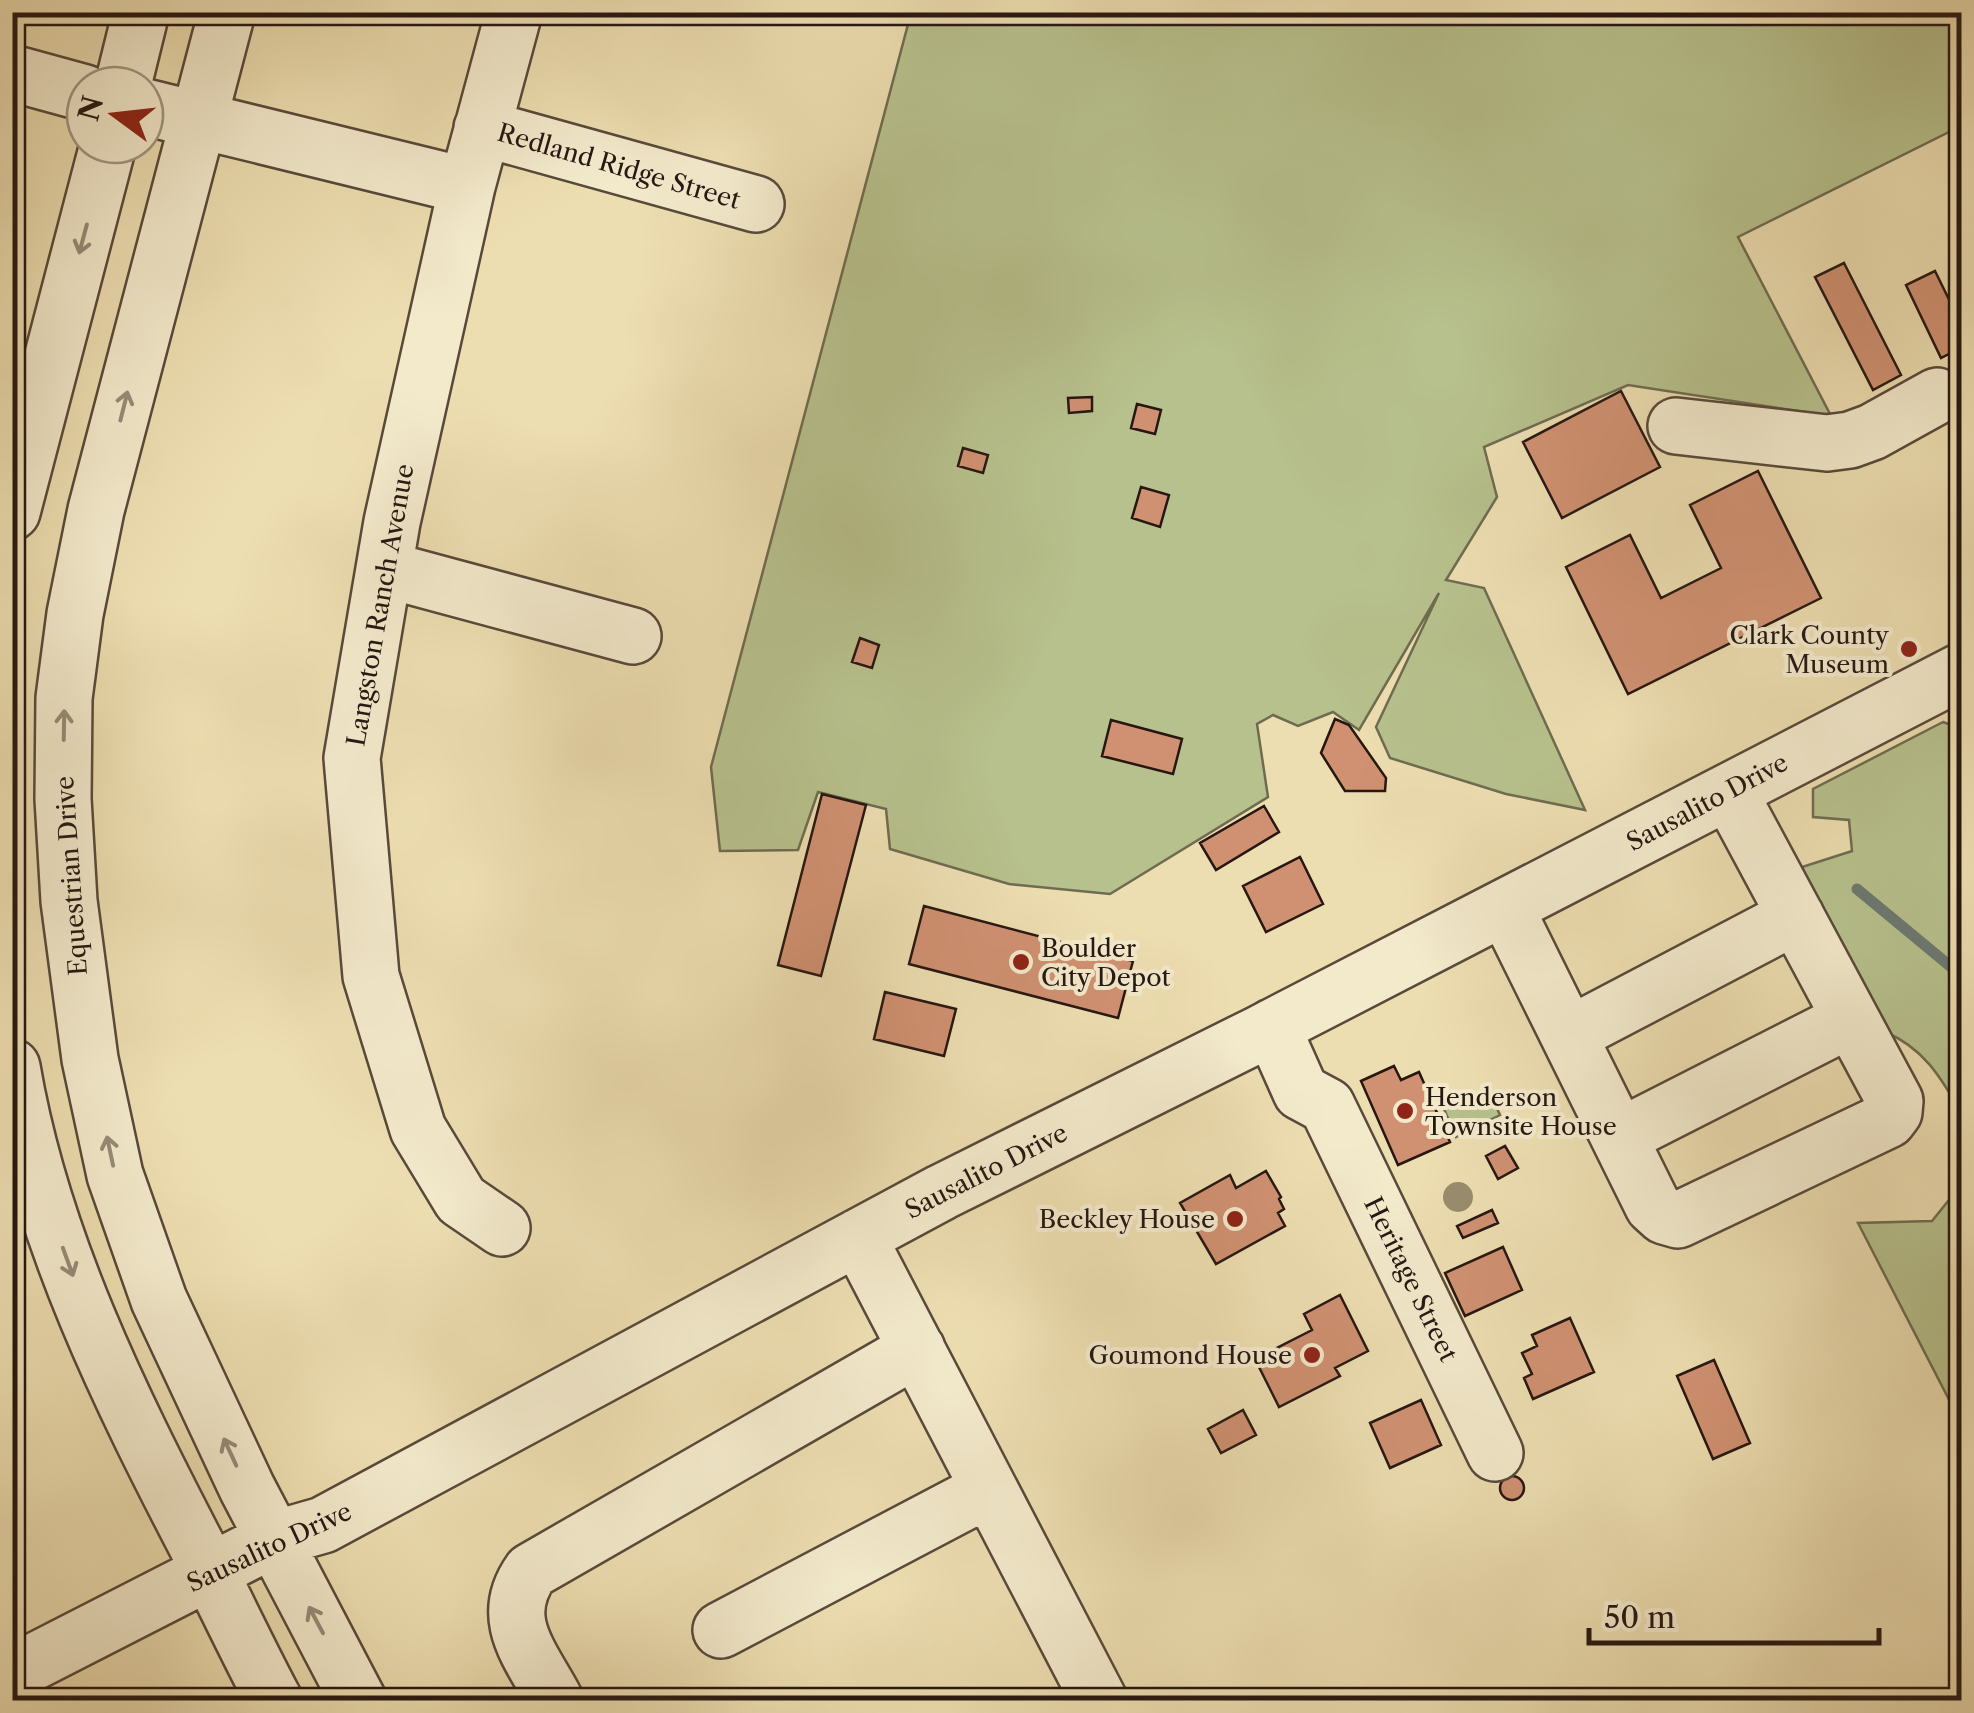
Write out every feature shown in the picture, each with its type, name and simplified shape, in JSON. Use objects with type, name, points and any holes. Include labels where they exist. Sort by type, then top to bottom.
[{"type":"street","points":[[127,65],[141,12]]},
{"type":"street","name":"Equestrian Drive","points":[[228,12],[96,510],[75,614],[64,698],[65,833],[76,977],[115,1176],[160,1300],[274,1539],[358,1700]]},
{"type":"street","name":"Langston Ranch Avenue","points":[[502,1228],[461,1200],[418,1128],[371,976],[352,758],[384,569],[466,186],[514,12]]},
{"type":"street","points":[[12,73],[65,87]]},
{"type":"street","points":[[165,112],[466,186]]},
{"type":"street","name":"Redland Ridge Street","points":[[482,128],[756,204]]},
{"type":"street","points":[[12,512],[103,165]]},
{"type":"street","points":[[1676,426],[1827,443],[1872,432],[1937,396]]},
{"type":"street","points":[[384,569],[633,636]]},
{"type":"street","name":"Sausalito Drive","points":[[12,1673],[274,1539],[324,1525],[858,1236],[1962,671]]},
{"type":"street","points":[[1505,907],[1653,1206],[1664,1216],[1678,1220],[1888,1120],[1894,1112],[1894,1101],[1729,792]]},
{"type":"street","points":[[1569,1035],[1796,916]]},
{"type":"street","points":[[1619,1136],[1851,1019]]},
{"type":"street","name":"Heritage Street","points":[[1285,1020],[1300,1092],[1328,1106],[1496,1453]]},
{"type":"street","points":[[12,1068],[42,1192],[83,1306],[132,1422],[274,1700]]},
{"type":"street","points":[[858,1236],[1099,1700]]},
{"type":"street","points":[[554,1700],[517,1626],[515,1606],[520,1587],[531,1571],[917,1349]]},
{"type":"street","points":[[721,1630],[989,1489]]},
{"type":"green space","points":[[911,13],[1961,13],[1961,126],[1738,237],[1831,416],[1628,385],[1484,447],[1497,497],[1446,580],[1484,588],[1585,810],[1506,794],[1390,758],[1376,727],[1439,593],[1359,730],[1333,712],[1298,726],[1273,715],[1257,724],[1268,797],[1110,894],[1009,884],[890,849],[886,809],[818,792],[798,850],[720,851],[711,767]]},
{"type":"green space","points":[[1943,722],[1961,725],[1961,1112],[1921,1055],[1885,1032],[1799,868],[1852,851],[1849,820],[1813,817],[1813,789]]},
{"type":"green space","points":[[1488,1089],[1500,1115],[1456,1137],[1444,1109]]},
{"type":"green space","points":[[1961,1185],[1961,1423],[1858,1223],[1932,1221]]},
{"type":"building","points":[[1844,263],[1901,375],[1873,390],[1815,277]]},
{"type":"building","points":[[1935,271],[1962,326],[1962,347],[1941,358],[1906,285]]},
{"type":"building","points":[[1621,391],[1660,467],[1562,518],[1523,442]]},
{"type":"building","points":[[1092,397],[1092,411],[1069,413],[1068,398]]},
{"type":"building","points":[[1137,404],[1161,410],[1155,434],[1131,428]]},
{"type":"building","points":[[963,448],[988,455],[983,473],[958,466]]},
{"type":"building","points":[[1758,471],[1821,598],[1628,694],[1566,567],[1630,535],[1661,598],[1721,568],[1690,505]]},
{"type":"building","points":[[1141,487],[1169,495],[1160,527],[1132,518]]},
{"type":"building","points":[[860,638],[879,645],[872,668],[852,662]]},
{"type":"building","points":[[1335,719],[1349,725],[1386,778],[1385,791],[1345,791],[1321,753]]},
{"type":"building","points":[[1111,720],[1182,739],[1173,774],[1102,756]]},
{"type":"building","points":[[822,794],[866,805],[821,976],[778,965]]},
{"type":"building","points":[[1264,806],[1279,832],[1216,870],[1200,843]]},
{"type":"building","points":[[1300,857],[1323,904],[1266,932],[1243,886]]},
{"type":"building","name":"Boulder City Depot","points":[[924,906],[1133,961],[1118,1018],[909,964]]},
{"type":"building","points":[[885,992],[956,1009],[944,1056],[874,1039]]},
{"type":"building","name":"Henderson Townsite House","points":[[1394,1066],[1401,1080],[1419,1072],[1450,1142],[1398,1165],[1361,1081]]},
{"type":"building","points":[[1505,1146],[1518,1168],[1498,1179],[1486,1156]]},
{"type":"building","name":"Beckley House","points":[[1266,1171],[1281,1197],[1284,1209],[1278,1213],[1285,1226],[1216,1264],[1180,1203],[1230,1175],[1236,1188]]},
{"type":"building","points":[[1492,1210],[1498,1223],[1463,1238],[1457,1226]]},
{"type":"building","points":[[1503,1247],[1522,1290],[1465,1316],[1445,1273]]},
{"type":"building","name":"Goumond House","points":[[1340,1295],[1368,1351],[1335,1368],[1340,1376],[1279,1407],[1255,1359],[1312,1330],[1304,1314]]},
{"type":"building","points":[[1570,1318],[1594,1372],[1533,1399],[1524,1378],[1532,1374],[1522,1353],[1537,1346],[1532,1335]]},
{"type":"building","points":[[1714,1360],[1750,1443],[1713,1459],[1677,1376]]},
{"type":"building","points":[[1421,1400],[1441,1445],[1390,1468],[1370,1423]]},
{"type":"building","points":[[1243,1410],[1256,1435],[1221,1453],[1208,1429]]},
{"type":"building","points":[[1507,1476],[1517,1476],[1524,1488],[1517,1500],[1507,1500],[1500,1493],[1500,1483]]},
{"type":"waterway","points":[[1857,889],[1956,971],[1958,981]]},
{"type":"place","name":"Clark County Museum","points":[[1909,649]]},
{"type":"place","name":"Boulder City Depot","points":[[1021,962]]},
{"type":"place","name":"Henderson Townsite House","points":[[1405,1111]]},
{"type":"place","name":"Beckley House","points":[[1235,1219]]},
{"type":"place","name":"Goumond House","points":[[1312,1355]]}]
